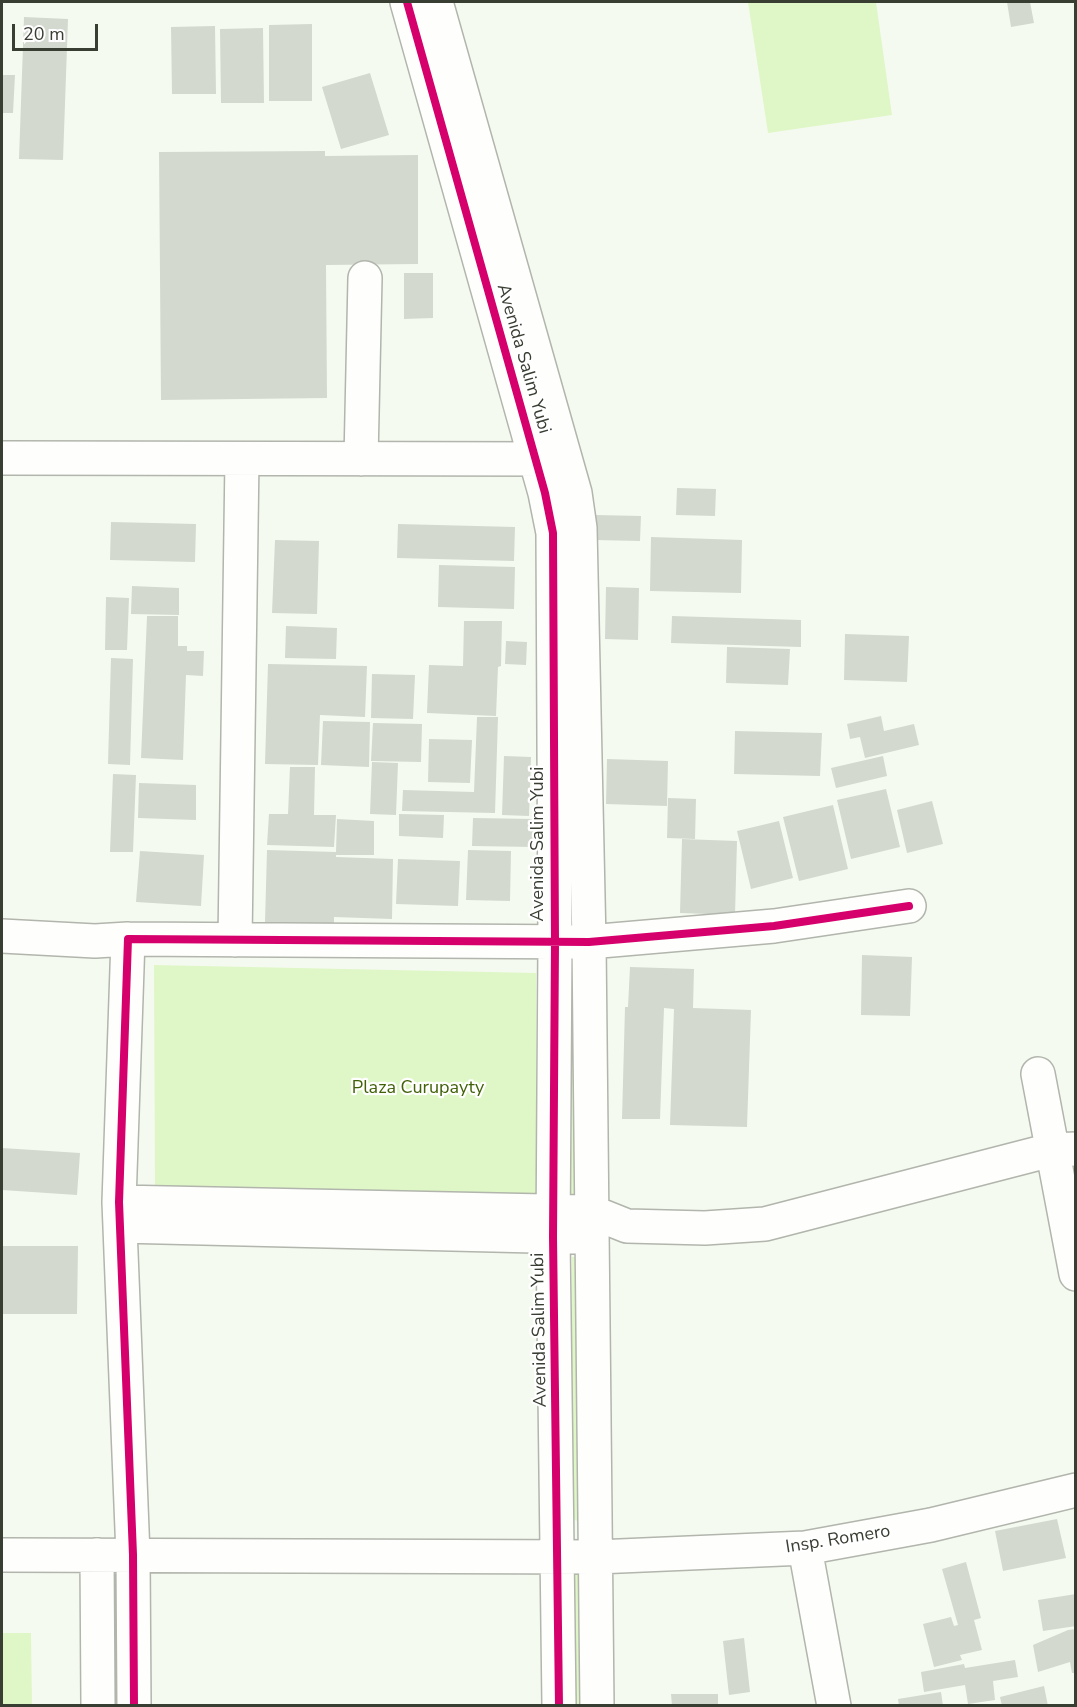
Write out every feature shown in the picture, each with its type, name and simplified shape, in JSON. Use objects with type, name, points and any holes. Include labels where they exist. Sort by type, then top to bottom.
[{"type":"street","name":"Avenida Salim Yubi","points":[[407,2],[551,459],[575,493],[580,528],[589,942],[597,1706]]},
{"type":"street","name":"Avenida Salim Yubi","points":[[436,2],[551,459],[545,493],[553,533],[555,943],[553,1224],[559,1706]]},
{"type":"street","points":[[361,459],[365,278]]},
{"type":"street","points":[[2,458],[551,459]]},
{"type":"street","points":[[235,940],[242,459]]},
{"type":"street","points":[[2,936],[95,941],[128,939],[589,942],[774,926],[909,906]]},
{"type":"street","points":[[128,939],[119,1214],[133,1555],[134,1706]]},
{"type":"street","points":[[1038,1074],[1063,1150],[1076,1274]]},
{"type":"street","points":[[119,1214],[705,1228],[765,1224],[1063,1150]]},
{"type":"street","name":"Insp. Romero","points":[[2,1555],[597,1557],[805,1548],[931,1524],[1076,1490]]},
{"type":"street","points":[[805,1548],[834,1706]]},
{"type":"street","points":[[97,1555],[98,1706]]},
{"type":"green space","points":[[748,2],[876,2],[892,115],[768,133]]},
{"type":"green space","points":[[575,963],[577,1205],[570,1205],[570,964]]},
{"type":"green space","name":"Plaza Curupayty","points":[[154,965],[536,973],[536,1213],[155,1193]]},
{"type":"green space","points":[[572,1257],[576,1257],[579,1518],[577,1521],[572,1518]]},
{"type":"green space","points":[[574,1573],[579,1575],[580,1705],[574,1705]]},
{"type":"green space","points":[[118,1583],[123,1705],[111,1705],[111,1585]]},
{"type":"green space","points":[[2,1633],[31,1633],[32,1705],[2,1705]]},
{"type":"building","points":[[1007,2],[1030,2],[1034,23],[1011,27]]},
{"type":"building","points":[[24,17],[68,19],[63,160],[19,159]]},
{"type":"building","points":[[312,24],[312,101],[269,101],[269,25]]},
{"type":"building","points":[[215,26],[216,94],[172,94],[171,27]]},
{"type":"building","points":[[263,28],[264,103],[221,103],[220,29]]},
{"type":"building","points":[[370,73],[389,135],[341,149],[322,87]]},
{"type":"building","points":[[2,75],[15,75],[13,113],[2,113]]},
{"type":"building","points":[[325,151],[325,156],[418,155],[418,264],[326,265],[327,398],[161,400],[159,152]]},
{"type":"building","points":[[404,273],[433,273],[433,318],[404,319]]},
{"type":"building","points":[[677,488],[716,489],[715,516],[676,515]]},
{"type":"building","points":[[596,515],[641,516],[640,541],[595,540]]},
{"type":"building","points":[[111,522],[196,524],[195,562],[110,560]]},
{"type":"building","points":[[398,524],[515,527],[514,561],[397,558]]},
{"type":"building","points":[[651,537],[742,540],[741,593],[650,591]]},
{"type":"building","points":[[275,540],[319,541],[317,614],[272,613]]},
{"type":"building","points":[[439,565],[515,567],[514,609],[438,607]]},
{"type":"building","points":[[132,586],[179,588],[179,615],[131,614]]},
{"type":"building","points":[[606,587],[639,588],[638,640],[605,639]]},
{"type":"building","points":[[106,597],[129,598],[127,650],[105,650]]},
{"type":"building","points":[[147,616],[178,616],[178,646],[187,646],[187,651],[204,651],[203,676],[186,675],[183,760],[141,758]]},
{"type":"building","points":[[672,616],[801,620],[801,647],[671,643]]},
{"type":"building","points":[[464,621],[502,621],[501,666],[498,667],[496,716],[427,713],[429,665],[463,666]]},
{"type":"building","points":[[286,626],[337,628],[336,659],[285,658]]},
{"type":"building","points":[[845,634],[909,636],[907,682],[844,680]]},
{"type":"building","points":[[506,641],[527,642],[526,665],[505,664]]},
{"type":"building","points":[[727,647],[790,649],[788,685],[726,683]]},
{"type":"building","points":[[111,658],[133,659],[130,765],[108,764]]},
{"type":"building","points":[[268,664],[367,666],[365,717],[320,715],[318,765],[265,764]]},
{"type":"building","points":[[372,674],[415,675],[413,719],[371,718]]},
{"type":"building","points":[[881,716],[884,731],[914,724],[919,745],[865,758],[860,737],[850,739],[847,724]]},
{"type":"building","points":[[477,717],[498,717],[495,813],[402,811],[403,790],[474,792]]},
{"type":"building","points":[[323,721],[370,722],[369,767],[321,765]]},
{"type":"building","points":[[373,723],[422,724],[421,762],[371,761]]},
{"type":"building","points":[[735,731],[822,733],[820,776],[734,774]]},
{"type":"building","points":[[429,739],[472,740],[470,783],[428,782]]},
{"type":"building","points":[[504,756],[531,757],[529,816],[502,815]]},
{"type":"building","points":[[883,756],[887,776],[836,788],[831,768]]},
{"type":"building","points":[[607,759],[668,761],[667,806],[606,804]]},
{"type":"building","points":[[372,762],[398,763],[396,815],[370,814]]},
{"type":"building","points":[[290,767],[315,767],[314,815],[336,815],[334,847],[267,845],[269,814],[288,814]]},
{"type":"building","points":[[113,774],[136,775],[133,852],[110,852]]},
{"type":"building","points":[[139,783],[196,785],[196,820],[138,818]]},
{"type":"building","points":[[886,789],[900,847],[851,859],[837,800]]},
{"type":"building","points":[[668,798],[696,799],[695,839],[667,838]]},
{"type":"building","points":[[932,801],[943,844],[907,853],[897,810]]},
{"type":"building","points":[[833,805],[848,869],[799,881],[783,817]]},
{"type":"building","points":[[399,814],[444,815],[443,838],[399,836]]},
{"type":"building","points":[[473,818],[535,819],[534,847],[472,846]]},
{"type":"building","points":[[337,819],[374,821],[374,855],[336,855],[336,857],[393,859],[392,919],[334,917],[334,924],[265,922],[267,850],[336,852]]},
{"type":"building","points":[[779,821],[793,878],[751,889],[737,831]]},
{"type":"building","points":[[682,839],[737,841],[735,915],[680,913]]},
{"type":"building","points":[[468,850],[511,851],[510,901],[466,900]]},
{"type":"building","points":[[140,851],[204,855],[201,906],[136,902]]},
{"type":"building","points":[[398,859],[460,861],[458,906],[396,904]]},
{"type":"building","points":[[862,955],[912,957],[910,1016],[861,1015]]},
{"type":"building","points":[[630,967],[694,969],[693,1008],[751,1010],[747,1127],[670,1125],[674,1009],[664,1008],[660,1119],[622,1119],[625,1007],[628,1007]]},
{"type":"building","points":[[2,1148],[80,1153],[77,1195],[2,1190]]},
{"type":"building","points":[[2,1246],[78,1246],[77,1314],[2,1314]]},
{"type":"building","points":[[1057,1519],[1066,1558],[1003,1571],[995,1531]]},
{"type":"building","points":[[966,1562],[981,1618],[974,1620],[982,1650],[960,1655],[962,1660],[934,1667],[923,1624],[951,1617],[954,1626],[958,1625],[942,1569]]},
{"type":"building","points":[[1076,1594],[1076,1626],[1043,1631],[1038,1600]]},
{"type":"building","points":[[1076,1629],[1076,1673],[1072,1673],[1070,1662],[1038,1672],[1033,1645],[1068,1630]]},
{"type":"building","points":[[744,1638],[750,1692],[729,1695],[723,1641]]},
{"type":"building","points":[[1015,1660],[1018,1677],[993,1681],[995,1700],[968,1704],[965,1685],[924,1692],[921,1672],[964,1664],[965,1668]]},
{"type":"building","points":[[1044,1686],[1048,1706],[1002,1706],[1000,1697]]},
{"type":"building","points":[[941,1692],[943,1706],[899,1706],[898,1699]]},
{"type":"building","points":[[671,1694],[718,1694],[718,1706],[672,1706]]},
{"type":"cycle path","points":[[407,2],[545,493],[553,533],[555,943],[553,1237],[559,1706]]},
{"type":"cycle path","points":[[134,1706],[133,1555],[119,1202],[128,939],[589,942],[774,926],[909,906]]}]
